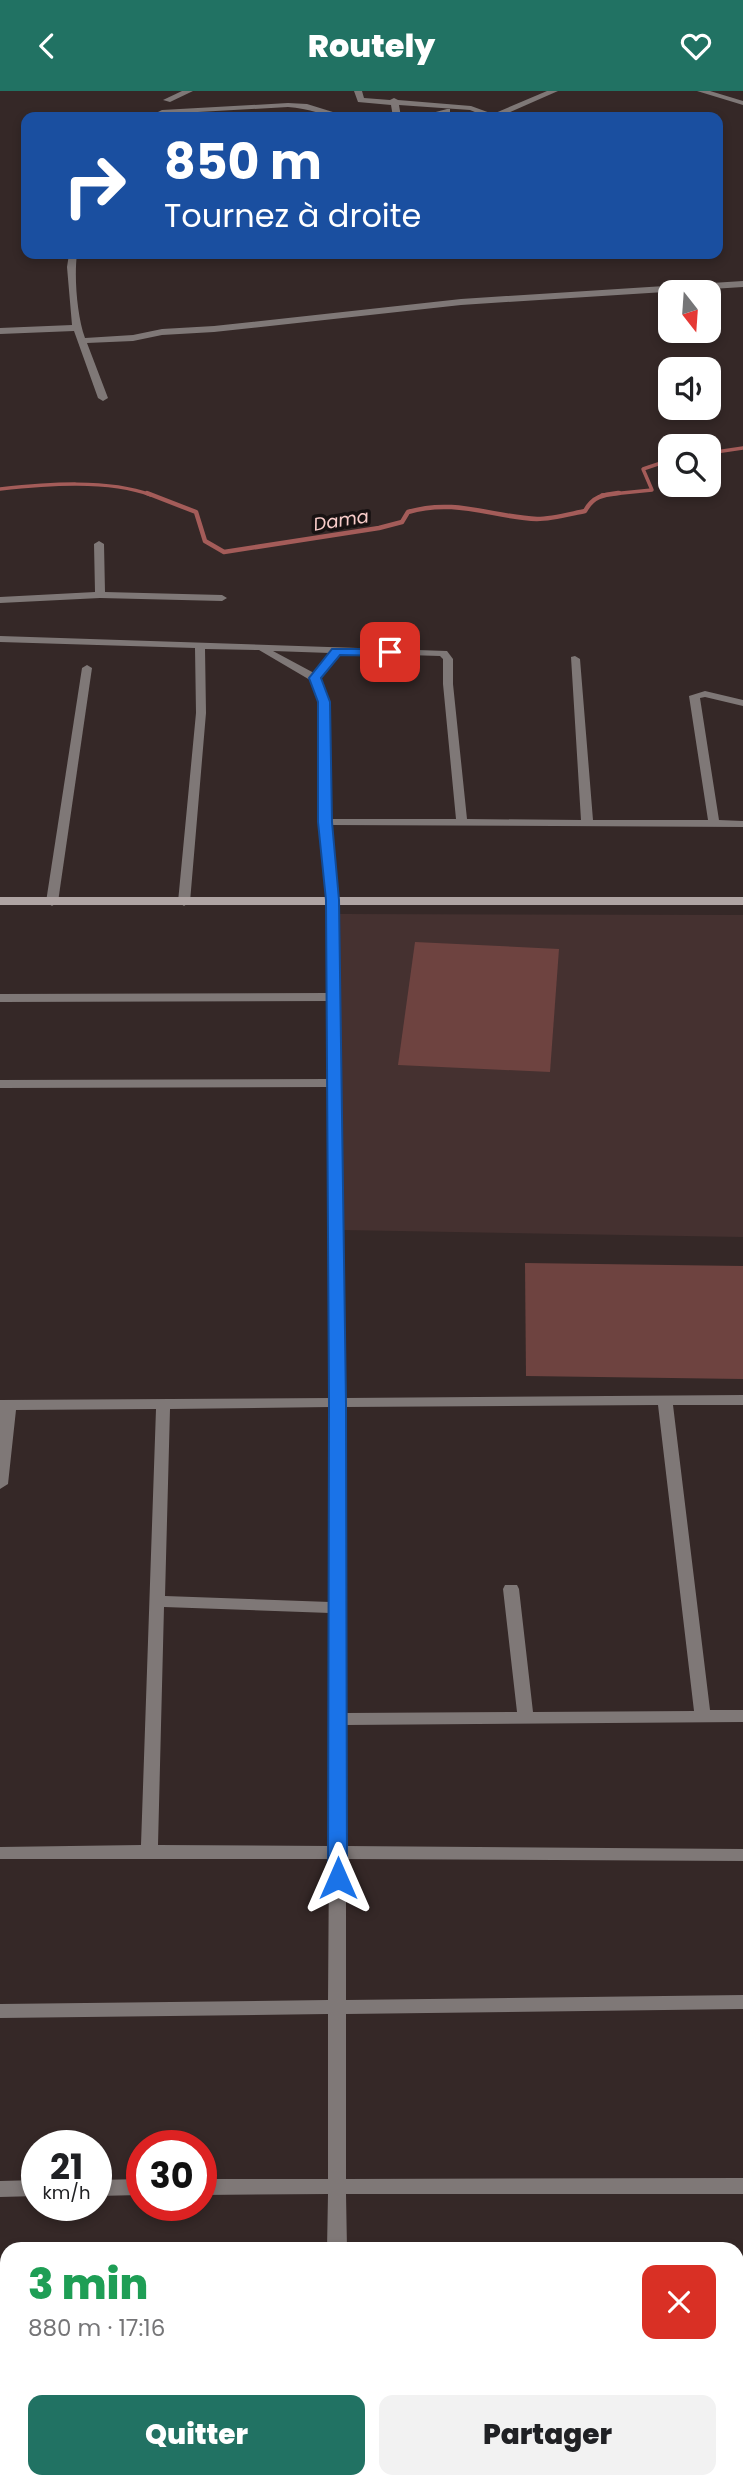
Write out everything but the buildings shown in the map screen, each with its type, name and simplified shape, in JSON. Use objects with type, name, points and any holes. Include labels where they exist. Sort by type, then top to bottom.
[{"type":"street","points":[[167,100],[189,91]]},
{"type":"street","points":[[358,91],[361,100],[394,100],[462,107],[483,112]]},
{"type":"street","points":[[505,112],[555,91]]},
{"type":"street","points":[[701,91],[743,103]]},
{"type":"street","points":[[394,100],[396,112]]},
{"type":"street","points":[[162,112],[288,105],[307,106],[322,112]]},
{"type":"street","points":[[442,112],[462,107]]},
{"type":"street","points":[[72,259],[78,328],[103,398]]},
{"type":"street","points":[[83,341],[461,302],[743,284]]},
{"type":"street","points":[[0,331],[78,328]]},
{"type":"street","points":[[99,544],[100,595]]},
{"type":"street","points":[[0,600],[100,595],[222,598]]},
{"type":"street","points":[[0,639],[448,655],[462,822]]},
{"type":"street","points":[[184,902],[201,713],[200,646]]},
{"type":"street","points":[[262,648],[315,678],[324,702],[325,822],[332,900],[338,1403],[337,2242]]},
{"type":"street","points":[[315,678],[336,652]]},
{"type":"street","points":[[575,659],[587,823]]},
{"type":"street","points":[[52,902],[87,668]]},
{"type":"street","points":[[714,824],[695,695],[705,694],[743,703]]},
{"type":"street","points":[[325,822],[743,824]]},
{"type":"street","points":[[0,901],[743,901]]},
{"type":"street","points":[[0,998],[333,997]]},
{"type":"street","points":[[0,1084],[334,1083]]},
{"type":"street","points":[[0,1484],[5,1405],[743,1400]]},
{"type":"street","points":[[665,1401],[703,1716]]},
{"type":"street","points":[[149,1851],[163,1404]]},
{"type":"street","points":[[512,1588],[526,1717]]},
{"type":"street","points":[[157,1601],[338,1608]]},
{"type":"street","points":[[338,1719],[743,1716]]},
{"type":"street","points":[[0,1853],[149,1851],[743,1854]]},
{"type":"street","points":[[0,2011],[743,2002]]},
{"type":"street","points":[[217,2187],[743,2186]]},
{"type":"street","points":[[0,2189],[21,2188]]},
{"type":"shaded area","points":[[340,914],[743,915],[743,1237],[342,1230]]},
{"type":"shaded area","points":[[415,942],[559,949],[550,1072],[398,1065]]},
{"type":"shaded area","points":[[525,1263],[743,1266],[743,1379],[526,1376]]},
{"type":"waterway","name":"Dama","points":[[721,451],[743,448]]},
{"type":"waterway","name":"Dama","points":[[615,494],[652,490],[643,469],[658,464]]},
{"type":"waterway","name":"Dama","points":[[0,489],[57,484],[96,485],[151,495]]},
{"type":"waterway","name":"Dama","points":[[147,493],[196,512],[205,541],[224,552],[379,528],[402,522],[408,512],[425,508],[458,508],[520,518],[549,518],[585,511],[591,502],[599,497],[615,494]]},
{"type":"waterway","name":"Dama","points":[[602,495],[615,494]]},
{"type":"route","points":[[338,1878],[338,1403],[332,900],[325,822],[324,702],[315,678],[336,652],[390,652]]}]
